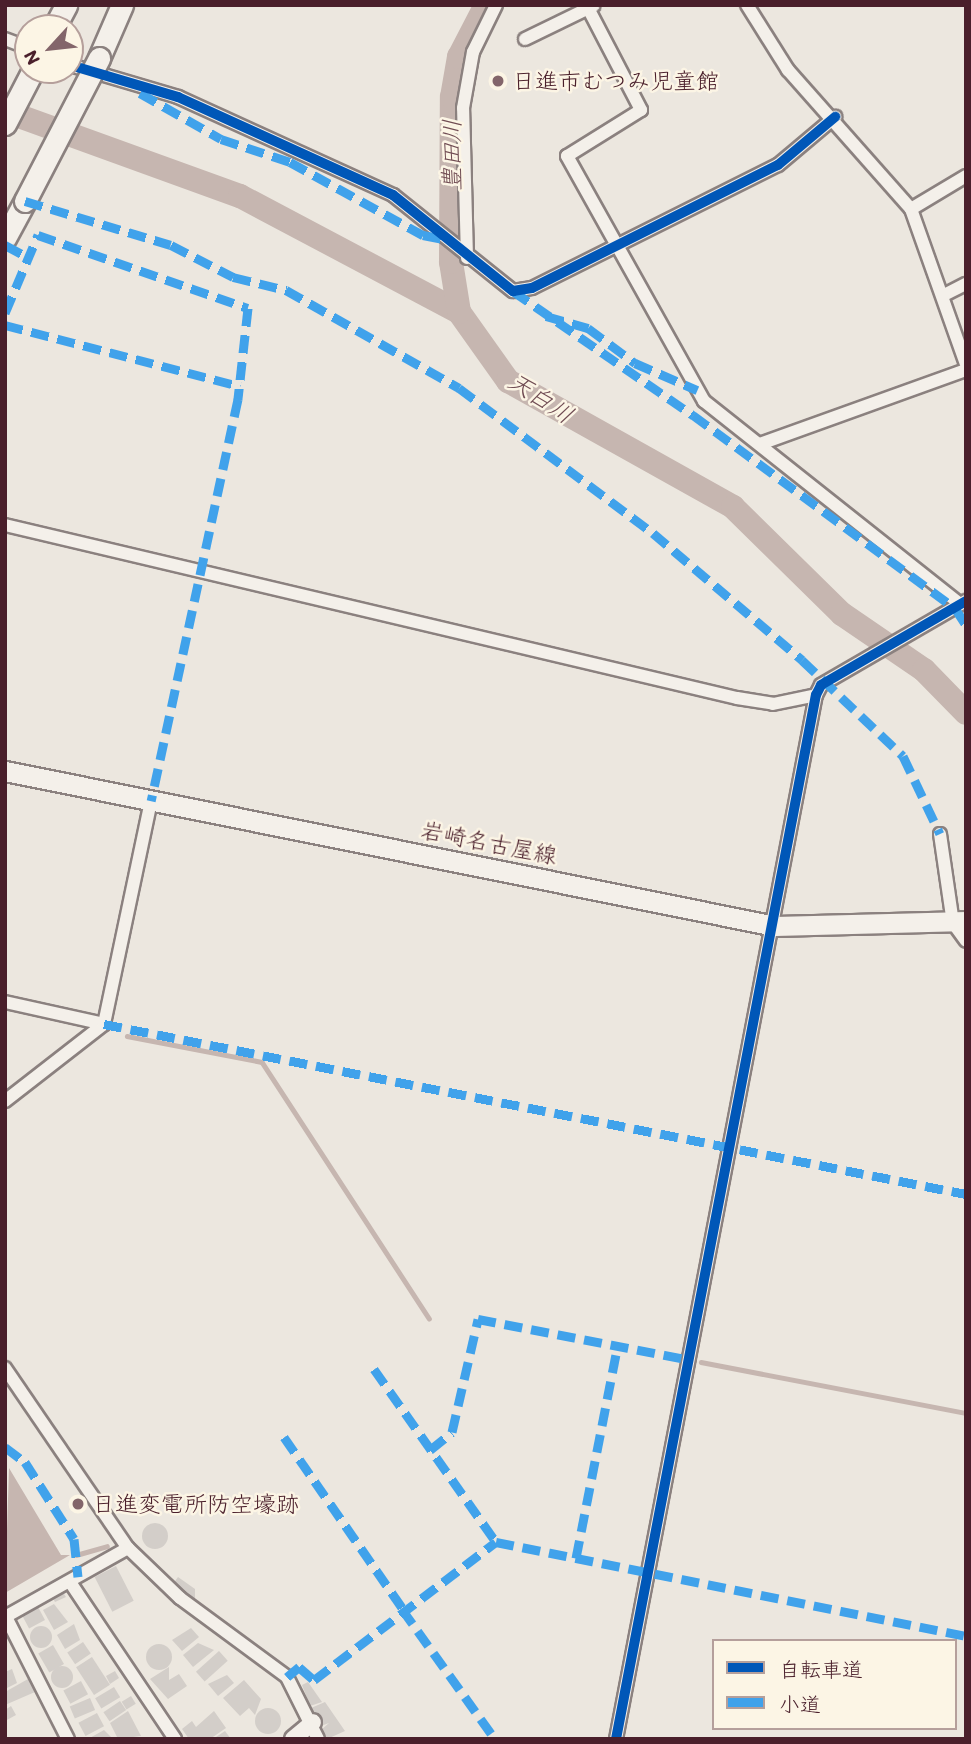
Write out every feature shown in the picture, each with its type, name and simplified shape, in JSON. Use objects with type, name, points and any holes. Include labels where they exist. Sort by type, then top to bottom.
[{"type":"highway","points":[[5,238],[99,58],[122,5]]},
{"type":"highway","points":[[5,124],[26,84]]},
{"type":"main road","name":"岩崎名古屋線","points":[[5,771],[775,926],[960,922]]},
{"type":"street","points":[[465,256],[463,108],[473,52],[496,5]]},
{"type":"street","points":[[747,5],[788,70],[835,117],[911,209],[944,295],[966,363]]},
{"type":"street","points":[[525,39],[591,7],[641,110],[567,156],[612,243],[704,401],[963,602],[828,681],[816,695],[775,926],[616,1739]]},
{"type":"street","points":[[84,69],[178,97],[393,195],[465,256],[513,291],[532,288],[612,243],[778,165],[835,117]]},
{"type":"street","points":[[911,209],[966,176]]},
{"type":"street","points":[[944,295],[966,284]]},
{"type":"street","points":[[760,444],[966,370]]},
{"type":"street","points":[[5,526],[737,698],[773,704],[816,695]]},
{"type":"street","points":[[5,1101],[104,1024],[151,801]]},
{"type":"street","points":[[940,834],[966,941]]},
{"type":"street","points":[[5,1002],[104,1024]]},
{"type":"street","points":[[5,1368],[128,1548],[180,1598],[288,1677],[313,1721],[318,1739]]},
{"type":"street","points":[[68,1739],[6,1617],[128,1548]]},
{"type":"street","points":[[70,1581],[175,1739]]},
{"type":"street","points":[[293,1739],[313,1721]]},
{"type":"shaded area","points":[[9,1468],[61,1555],[70,1555],[5,1593]]},
{"type":"building","points":[[155,1523],[164,1527],[168,1536],[164,1545],[155,1549],[146,1545],[142,1536],[146,1527]]},
{"type":"building","points":[[116,1566],[134,1601],[112,1612],[95,1577]]},
{"type":"building","points":[[178,1577],[195,1589],[195,1599],[173,1584]]},
{"type":"building","points":[[62,1591],[66,1597],[55,1602],[51,1595]]},
{"type":"building","points":[[54,1604],[68,1622],[54,1630],[43,1610]]},
{"type":"building","points":[[37,1605],[45,1620],[29,1628],[21,1613]]},
{"type":"building","points":[[74,1624],[80,1640],[65,1649],[57,1635]]},
{"type":"building","points":[[41,1626],[49,1629],[52,1637],[49,1645],[41,1648],[33,1645],[30,1637],[33,1629]]},
{"type":"building","points":[[191,1628],[199,1637],[182,1651],[172,1640]]},
{"type":"building","points":[[83,1642],[91,1654],[75,1664],[67,1653]]},
{"type":"building","points":[[198,1643],[214,1650],[193,1667],[183,1655]]},
{"type":"building","points":[[159,1644],[168,1648],[172,1657],[168,1666],[159,1670],[150,1666],[146,1657],[150,1648]]},
{"type":"building","points":[[53,1645],[64,1664],[49,1673],[38,1654]]},
{"type":"building","points":[[219,1651],[228,1661],[205,1681],[196,1672]]},
{"type":"building","points":[[92,1657],[110,1685],[94,1695],[76,1667]]},
{"type":"building","points":[[62,1666],[70,1669],[73,1677],[70,1685],[62,1688],[54,1685],[51,1677],[54,1669]]},
{"type":"building","points":[[169,1667],[169,1680],[179,1674],[187,1686],[168,1699],[150,1679]]},
{"type":"building","points":[[12,1669],[17,1683],[5,1689],[5,1672]]},
{"type":"building","points":[[115,1671],[119,1678],[110,1684],[106,1676]]},
{"type":"building","points":[[227,1675],[234,1683],[218,1696],[208,1684]]},
{"type":"building","points":[[28,1679],[35,1692],[5,1705],[5,1692]]},
{"type":"building","points":[[244,1680],[261,1699],[255,1715],[249,1708],[240,1716],[223,1698]]},
{"type":"building","points":[[81,1681],[88,1694],[70,1704],[63,1690]]},
{"type":"building","points":[[308,1682],[322,1702],[310,1706],[302,1685]]},
{"type":"building","points":[[114,1687],[120,1697],[101,1709],[95,1698]]},
{"type":"building","points":[[131,1696],[136,1704],[126,1709],[122,1702]]},
{"type":"building","points":[[90,1698],[95,1710],[75,1719],[70,1707]]},
{"type":"building","points":[[120,1701],[126,1710],[110,1721],[103,1712]]},
{"type":"building","points":[[325,1702],[345,1731],[327,1739],[321,1730],[329,1723],[318,1727],[311,1708]]},
{"type":"building","points":[[11,1706],[16,1715],[5,1721],[5,1710]]},
{"type":"building","points":[[268,1708],[277,1712],[281,1721],[277,1730],[268,1734],[259,1730],[255,1721],[259,1712]]},
{"type":"building","points":[[128,1711],[141,1736],[118,1739],[110,1723]]},
{"type":"building","points":[[214,1711],[226,1728],[210,1739],[189,1739],[182,1729],[192,1721],[196,1727]]},
{"type":"building","points":[[97,1713],[104,1726],[86,1736],[78,1723]]},
{"type":"building","points":[[104,1730],[113,1739],[88,1739]]},
{"type":"building","points":[[225,1731],[231,1739],[213,1739]]},
{"type":"waterway","name":"豊田川","points":[[459,312],[451,262],[452,97],[459,57],[486,5]]},
{"type":"waterway","name":"天白川","points":[[5,111],[240,196],[459,312],[508,381],[733,507],[842,614],[924,670],[966,713]]},
{"type":"waterway","points":[[127,1036],[262,1062],[429,1318]]},
{"type":"waterway","points":[[701,1362],[966,1413]]},
{"type":"waterway","points":[[76,1555],[107,1546]]},
{"type":"marked path","points":[[140,93],[221,139],[290,162],[423,235],[444,239]]},
{"type":"marked path","points":[[25,201],[171,245],[233,277],[286,290],[459,388],[653,533],[802,660],[903,756],[940,834]]},
{"type":"marked path","points":[[5,313],[38,235],[248,308],[238,399],[151,801]]},
{"type":"marked path","points":[[5,245],[29,258]]},
{"type":"marked path","points":[[513,291],[693,415],[955,608],[966,625]]},
{"type":"marked path","points":[[546,316],[588,328],[635,363],[697,390]]},
{"type":"marked path","points":[[5,325],[240,386]]},
{"type":"marked path","points":[[104,1024],[966,1194]]},
{"type":"marked path","points":[[430,1450],[452,1432],[478,1319],[690,1360]]},
{"type":"marked path","points":[[576,1558],[618,1344]]},
{"type":"marked path","points":[[374,1369],[496,1542]]},
{"type":"marked path","points":[[284,1437],[403,1609]]},
{"type":"marked path","points":[[5,1447],[25,1462],[74,1539],[78,1577]]},
{"type":"marked path","points":[[287,1677],[299,1667],[314,1680],[496,1542],[966,1636]]},
{"type":"marked path","points":[[402,1609],[495,1739]]},
{"type":"cycle path","points":[[84,69],[178,97],[393,195],[513,291],[532,288],[778,165],[835,117]]},
{"type":"cycle path","points":[[616,1739],[816,695],[821,685],[966,601]]},
{"type":"place","name":"日進市むつみ児童館","points":[[498,81]]},
{"type":"place","name":"日進変電所防空壕跡","points":[[78,1504]]}]
